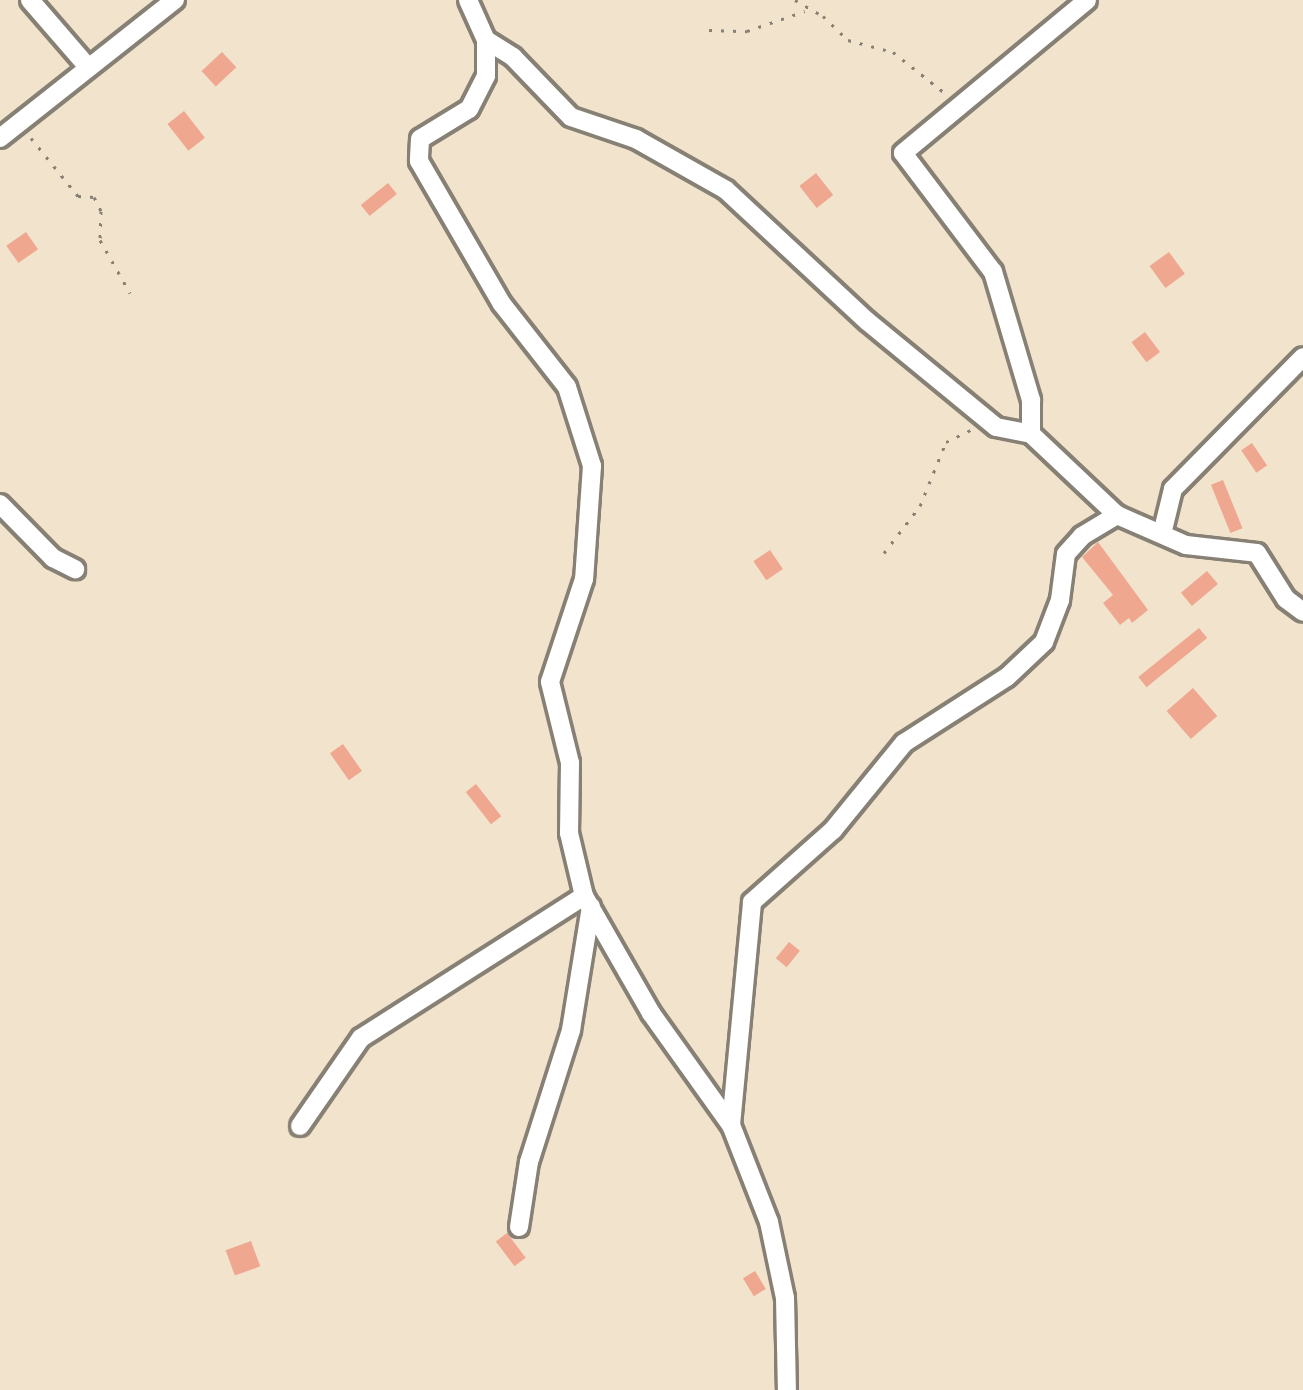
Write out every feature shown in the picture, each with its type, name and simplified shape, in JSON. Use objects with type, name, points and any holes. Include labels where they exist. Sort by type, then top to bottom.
[{"type":"street","points":[[30,0],[88,67]]},
{"type":"street","points":[[0,139],[176,0]]},
{"type":"street","points":[[468,0],[486,40],[486,76],[469,109],[420,139],[419,161],[502,304],[567,387],[592,466],[584,579],[550,682],[570,763],[569,833],[588,902],[652,1013],[731,1125],[769,1222],[785,1298],[787,1390]]},
{"type":"street","points":[[1031,434],[1031,400],[993,272],[903,153],[1088,0]]},
{"type":"street","points":[[486,40],[513,57],[572,117],[637,139],[726,190],[867,321],[996,427],[1031,434],[1117,515],[1186,545],[1257,553],[1286,599],[1303,612]]},
{"type":"street","points":[[1162,534],[1172,489],[1303,357]]},
{"type":"street","points":[[0,504],[52,558],[75,569]]},
{"type":"street","points":[[731,1125],[752,902],[833,830],[904,743],[1006,677],[1044,643],[1060,600],[1066,554],[1082,536],[1117,515]]},
{"type":"street","points":[[299,1126],[361,1038],[588,902]]},
{"type":"street","points":[[519,1227],[529,1162],[572,1030],[588,902]]},
{"type":"path","points":[[795,0],[824,16],[848,40],[892,52],[957,105]]},
{"type":"path","points":[[709,30],[747,31],[806,10]]},
{"type":"path","points":[[16,125],[78,196],[94,197],[100,211],[100,240],[130,293]]},
{"type":"path","points":[[884,553],[920,506],[946,442],[967,430],[996,427]]},
{"type":"building","points":[[222,52],[236,67],[216,86],[202,71]]},
{"type":"building","points":[[184,111],[205,138],[188,151],[167,124]]},
{"type":"building","points":[[816,173],[833,195],[817,208],[799,186]]},
{"type":"building","points":[[388,183],[397,194],[370,216],[361,205]]},
{"type":"building","points":[[26,232],[38,249],[18,263],[6,246]]},
{"type":"building","points":[[1169,252],[1185,274],[1165,288],[1150,266]]},
{"type":"building","points":[[1145,332],[1160,352],[1146,362],[1131,342]]},
{"type":"building","points":[[1252,443],[1267,465],[1256,473],[1241,450]]},
{"type":"building","points":[[1223,480],[1242,528],[1230,533],[1211,485]]},
{"type":"building","points":[[1098,542],[1148,610],[1132,623],[1129,618],[1120,625],[1103,603],[1113,595],[1082,557]]},
{"type":"building","points":[[770,550],[783,569],[766,580],[753,561]]},
{"type":"building","points":[[1207,571],[1218,584],[1192,606],[1181,593]]},
{"type":"building","points":[[1199,628],[1207,638],[1147,687],[1138,677]]},
{"type":"building","points":[[1193,688],[1217,716],[1191,739],[1167,711]]},
{"type":"building","points":[[343,744],[362,771],[349,780],[330,753]]},
{"type":"building","points":[[476,784],[501,816],[491,824],[466,792]]},
{"type":"building","points":[[789,942],[800,951],[787,967],[776,958]]},
{"type":"building","points":[[507,1233],[526,1258],[514,1266],[496,1241]]},
{"type":"building","points":[[251,1241],[260,1266],[235,1276],[226,1250]]},
{"type":"building","points":[[755,1271],[766,1289],[754,1296],[743,1278]]}]
